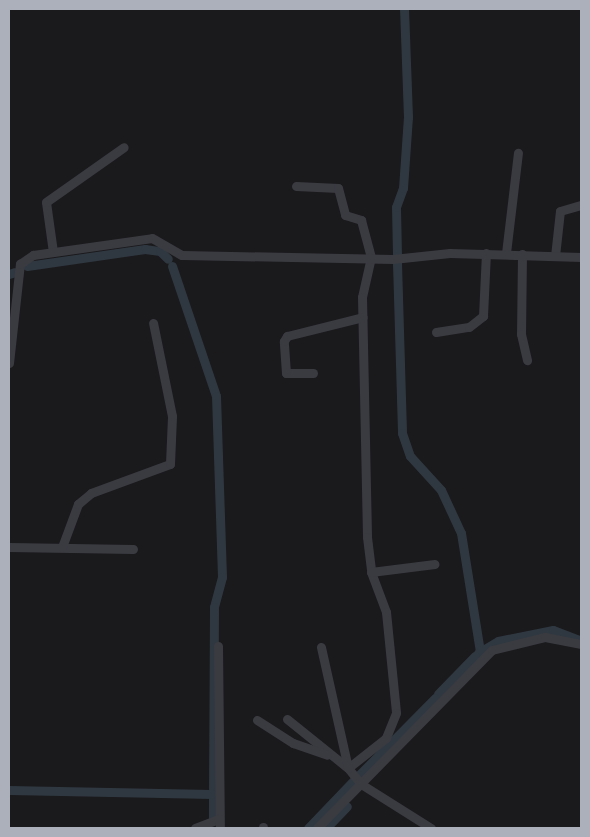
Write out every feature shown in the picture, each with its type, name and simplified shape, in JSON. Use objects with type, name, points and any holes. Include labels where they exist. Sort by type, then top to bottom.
[{"type":"street","points":[[53,252],[46,202],[124,147]]},
{"type":"street","points":[[506,254],[518,153]]},
{"type":"street","points":[[296,186],[338,188],[345,215],[361,220],[371,258],[362,297],[367,537],[371,572],[386,612],[396,713],[386,738],[348,768]]},
{"type":"street","points":[[555,256],[560,211],[581,205]]},
{"type":"street","points":[[9,363],[20,264],[33,255],[152,238],[182,255],[371,258],[522,254],[581,257]]},
{"type":"street","points":[[436,332],[468,327],[483,316],[486,254]]},
{"type":"street","points":[[522,254],[521,334],[527,360]]},
{"type":"street","points":[[313,373],[286,373],[284,341],[288,336],[363,317]]},
{"type":"street","points":[[62,547],[78,504],[91,493],[170,464],[172,416],[154,323]]},
{"type":"street","points":[[9,547],[133,549]]},
{"type":"street","points":[[371,572],[434,564]]},
{"type":"street","points":[[317,828],[492,650],[545,637],[581,644]]},
{"type":"street","points":[[195,828],[220,824],[218,646]]},
{"type":"street","points":[[320,647],[348,768]]},
{"type":"street","points":[[287,719],[348,768],[361,784],[431,828]]},
{"type":"street","points":[[257,720],[293,742],[334,758]]},
{"type":"waterway","points":[[397,255],[396,207],[403,188],[408,117],[404,9]]},
{"type":"waterway","points":[[27,266],[145,249],[160,251],[168,259]]},
{"type":"waterway","points":[[397,263],[402,433],[410,456],[441,490],[461,533],[480,651]]},
{"type":"waterway","points":[[172,266],[216,396],[222,577],[214,607],[213,818]]},
{"type":"waterway","points":[[9,274],[15,272]]},
{"type":"waterway","points":[[478,653],[498,641],[553,630],[581,641]]},
{"type":"waterway","points":[[438,694],[475,656]]},
{"type":"waterway","points":[[359,775],[435,698]]},
{"type":"waterway","points":[[308,828],[353,781]]},
{"type":"waterway","points":[[9,790],[212,794]]},
{"type":"waterway","points":[[326,828],[347,806]]}]
